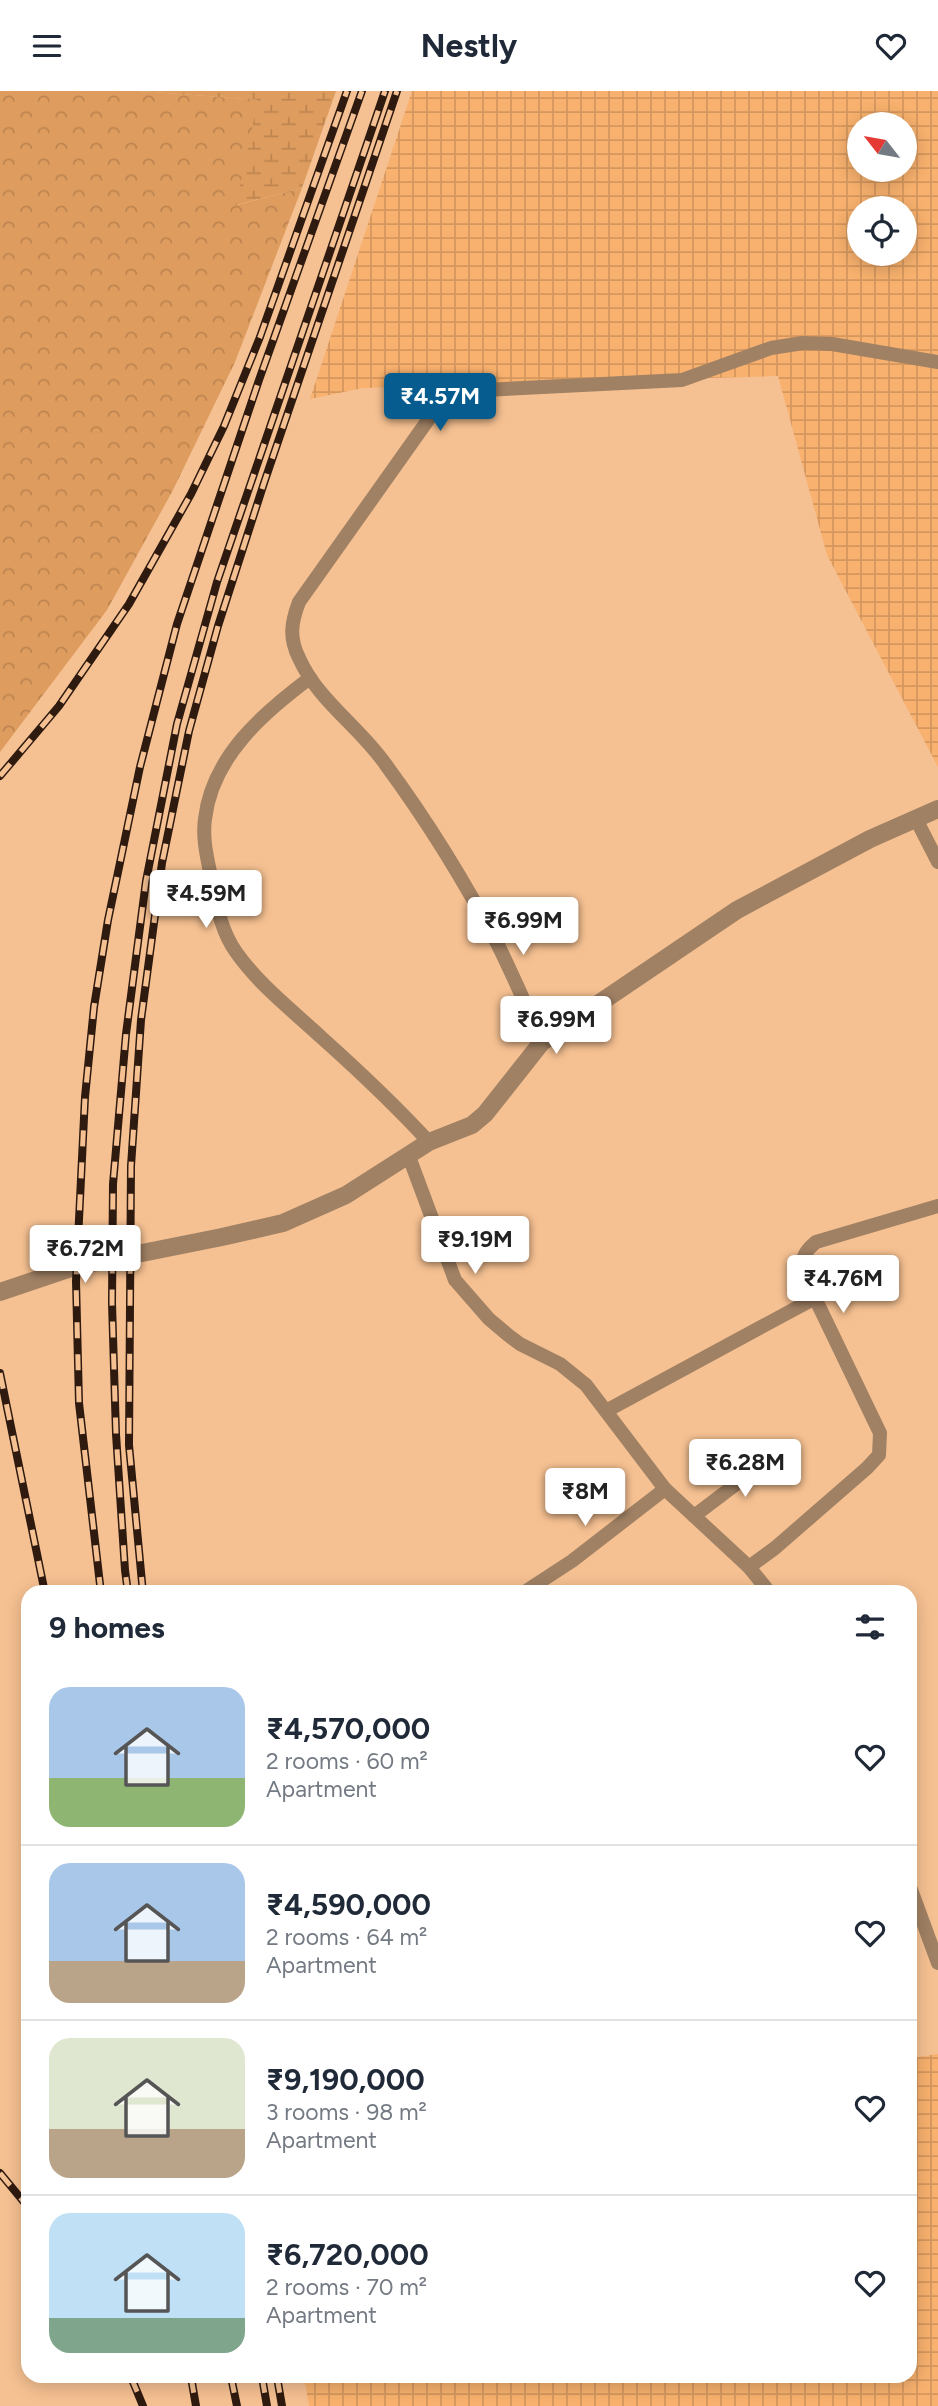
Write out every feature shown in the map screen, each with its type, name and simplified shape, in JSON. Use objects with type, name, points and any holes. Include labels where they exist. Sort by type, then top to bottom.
[{"type":"street","points":[[542,1042],[498,946],[433,830],[384,761],[310,678],[298,658],[292,638],[292,621],[299,603],[433,413],[444,401],[463,391],[682,380],[771,348],[803,343],[832,344],[938,362]]},
{"type":"street","points":[[310,678],[272,706],[253,725],[221,769],[211,790],[205,821],[205,849],[220,917],[228,939],[237,953],[286,1007],[389,1098],[429,1142]]},
{"type":"street","points":[[0,1292],[76,1266],[283,1223],[346,1195],[429,1142],[472,1125],[485,1114],[542,1042],[737,910],[816,866],[938,809]]},
{"type":"street","points":[[916,818],[938,862]]},
{"type":"street","points":[[408,1154],[454,1280],[489,1319],[508,1335],[574,1373],[586,1385],[664,1489],[750,1567],[764,1585]]},
{"type":"street","points":[[750,1567],[880,1455],[880,1433],[802,1271],[806,1250],[816,1242],[938,1206]]},
{"type":"street","points":[[606,1411],[815,1298]]},
{"type":"street","points":[[694,1516],[776,1454]]},
{"type":"street","points":[[535,1585],[572,1561],[664,1489]]},
{"type":"street","points":[[917,1907],[938,1963]]},
{"type":"shaded area","points":[[412,91],[938,91],[938,767],[827,555],[778,376],[363,388],[310,399]]},
{"type":"shaded area","points":[[938,2054],[938,2406],[309,2406],[305,2383],[917,2383],[917,2057]]},
{"type":"green space","points":[[0,91],[139,91],[259,100],[237,205],[302,188],[235,362],[173,490],[107,610],[0,752]]},
{"type":"green space","points":[[139,91],[336,91],[302,188],[236,205],[258,100]]},
{"type":"railway","points":[[0,776],[59,706],[129,604],[191,494],[224,426],[260,337],[347,91]]},
{"type":"railway","points":[[100,1585],[79,1403],[76,1281],[85,1097],[94,1007],[108,920],[140,767],[177,624],[259,380],[362,91]]},
{"type":"railway","points":[[127,1585],[116,1434],[112,1303],[113,1184],[126,1034],[146,881],[177,724],[217,582],[385,91]]},
{"type":"railway","points":[[142,1585],[129,1445],[131,1166],[141,1020],[162,863],[189,731],[218,626],[397,91]]},
{"type":"railway","points":[[0,1373],[43,1585]]},
{"type":"railway","points":[[0,2173],[21,2198]]},
{"type":"railway","points":[[133,2383],[143,2406]]},
{"type":"railway","points":[[192,2383],[196,2406]]},
{"type":"railway","points":[[232,2383],[237,2406]]},
{"type":"railway","points":[[263,2383],[267,2406]]},
{"type":"railway","points":[[278,2383],[282,2406]]}]
